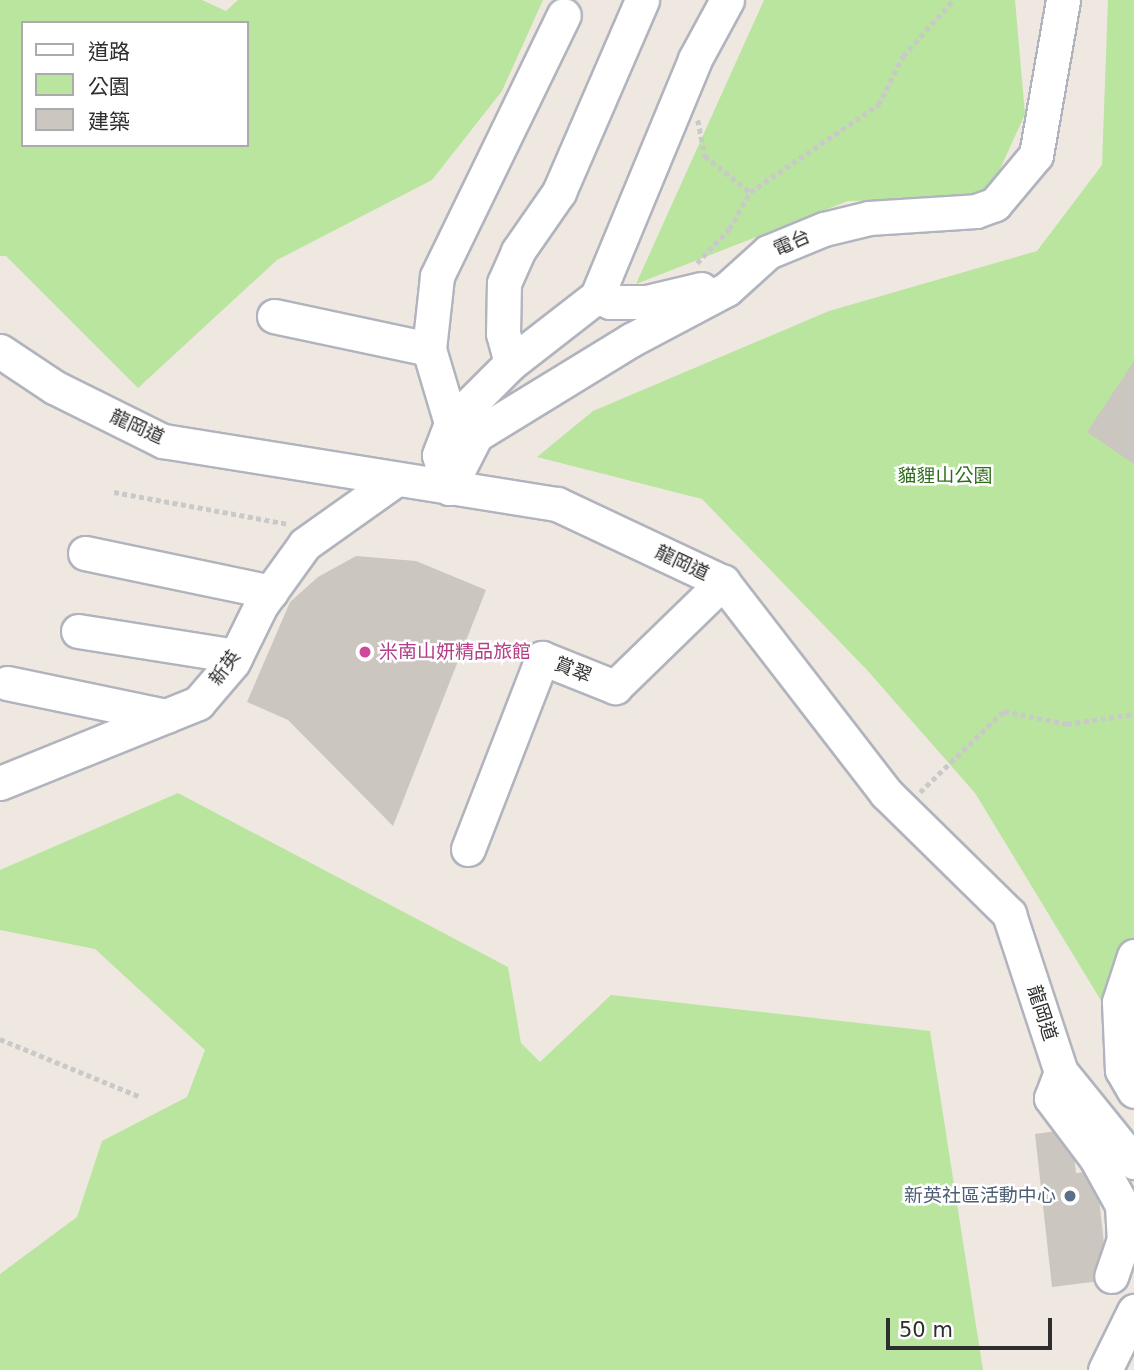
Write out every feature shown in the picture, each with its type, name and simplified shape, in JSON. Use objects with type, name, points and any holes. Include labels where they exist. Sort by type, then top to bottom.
[{"type":"street","points":[[511,363],[503,334],[504,283],[518,251],[559,192],[642,0]]},
{"type":"street","points":[[449,488],[439,455],[452,423],[511,363],[597,296],[695,59],[727,0]]},
{"type":"street","name":"電台","points":[[449,488],[476,435],[619,347],[727,289],[768,252],[824,229],[869,218],[976,211],[995,204],[1036,155],[1065,3]]},
{"type":"street","points":[[452,423],[429,349],[437,276],[564,15]]},
{"type":"street","points":[[597,296],[610,302],[647,302],[715,285],[727,289]]},
{"type":"street","points":[[274,316],[429,349]]},
{"type":"street","name":"龍岡道","points":[[0,351],[54,387],[163,441],[557,504],[723,582],[902,809],[1009,914],[1061,1072],[1134,1162]]},
{"type":"street","name":"新英","points":[[0,783],[198,703],[236,656],[271,592],[312,539],[395,480]]},
{"type":"street","points":[[85,554],[271,592]]},
{"type":"street","name":"賞翠","points":[[468,849],[542,658],[615,687],[723,582]]},
{"type":"street","points":[[78,631],[236,656]]},
{"type":"street","points":[[7,683],[167,716]]},
{"type":"street","points":[[1134,956],[1119,1002],[1122,1070],[1134,1091]]},
{"type":"street","points":[[1061,1072],[1051,1098],[1096,1158],[1122,1205],[1124,1239],[1111,1276]]},
{"type":"street","points":[[1105,1370],[1134,1311]]},
{"type":"path","points":[[692,269],[729,229],[750,191],[878,105],[903,56],[953,0]]},
{"type":"path","points":[[693,108],[705,156],[750,191]]},
{"type":"path","points":[[114,492],[298,526],[312,539]]},
{"type":"path","points":[[902,809],[1004,711],[1068,724],[1134,714]]},
{"type":"path","points":[[0,1039],[141,1097]]},
{"type":"green space","points":[[0,0],[202,0],[226,11],[238,0],[543,0],[502,91],[432,180],[277,260],[138,388],[6,256],[0,256]]},
{"type":"green space","points":[[764,0],[1015,0],[1025,114],[987,198],[848,201],[636,284]]},
{"type":"green space","name":"貓貍山公園","points":[[1108,0],[1134,0],[1134,1055],[975,793],[867,670],[702,499],[537,457],[593,411],[829,311],[1037,251],[1102,165]]},
{"type":"green space","points":[[178,793],[508,967],[521,1043],[540,1062],[611,995],[930,1031],[983,1370],[0,1370],[0,1274],[77,1217],[102,1141],[187,1097],[205,1050],[95,949],[0,930],[0,870]]},
{"type":"building","points":[[1134,361],[1134,464],[1087,432]]},
{"type":"building","name":"米南山妍精品旅館","points":[[356,556],[416,561],[486,590],[393,826],[288,720],[247,702],[290,602],[318,577]]},
{"type":"building","name":"新英社區活動中心","points":[[1071,1129],[1076,1173],[1096,1171],[1108,1280],[1052,1287],[1035,1134]]},
{"type":"place","name":"米南山妍精品旅館","points":[[365,652]]},
{"type":"place","name":"新英社區活動中心","points":[[1070,1196]]}]
